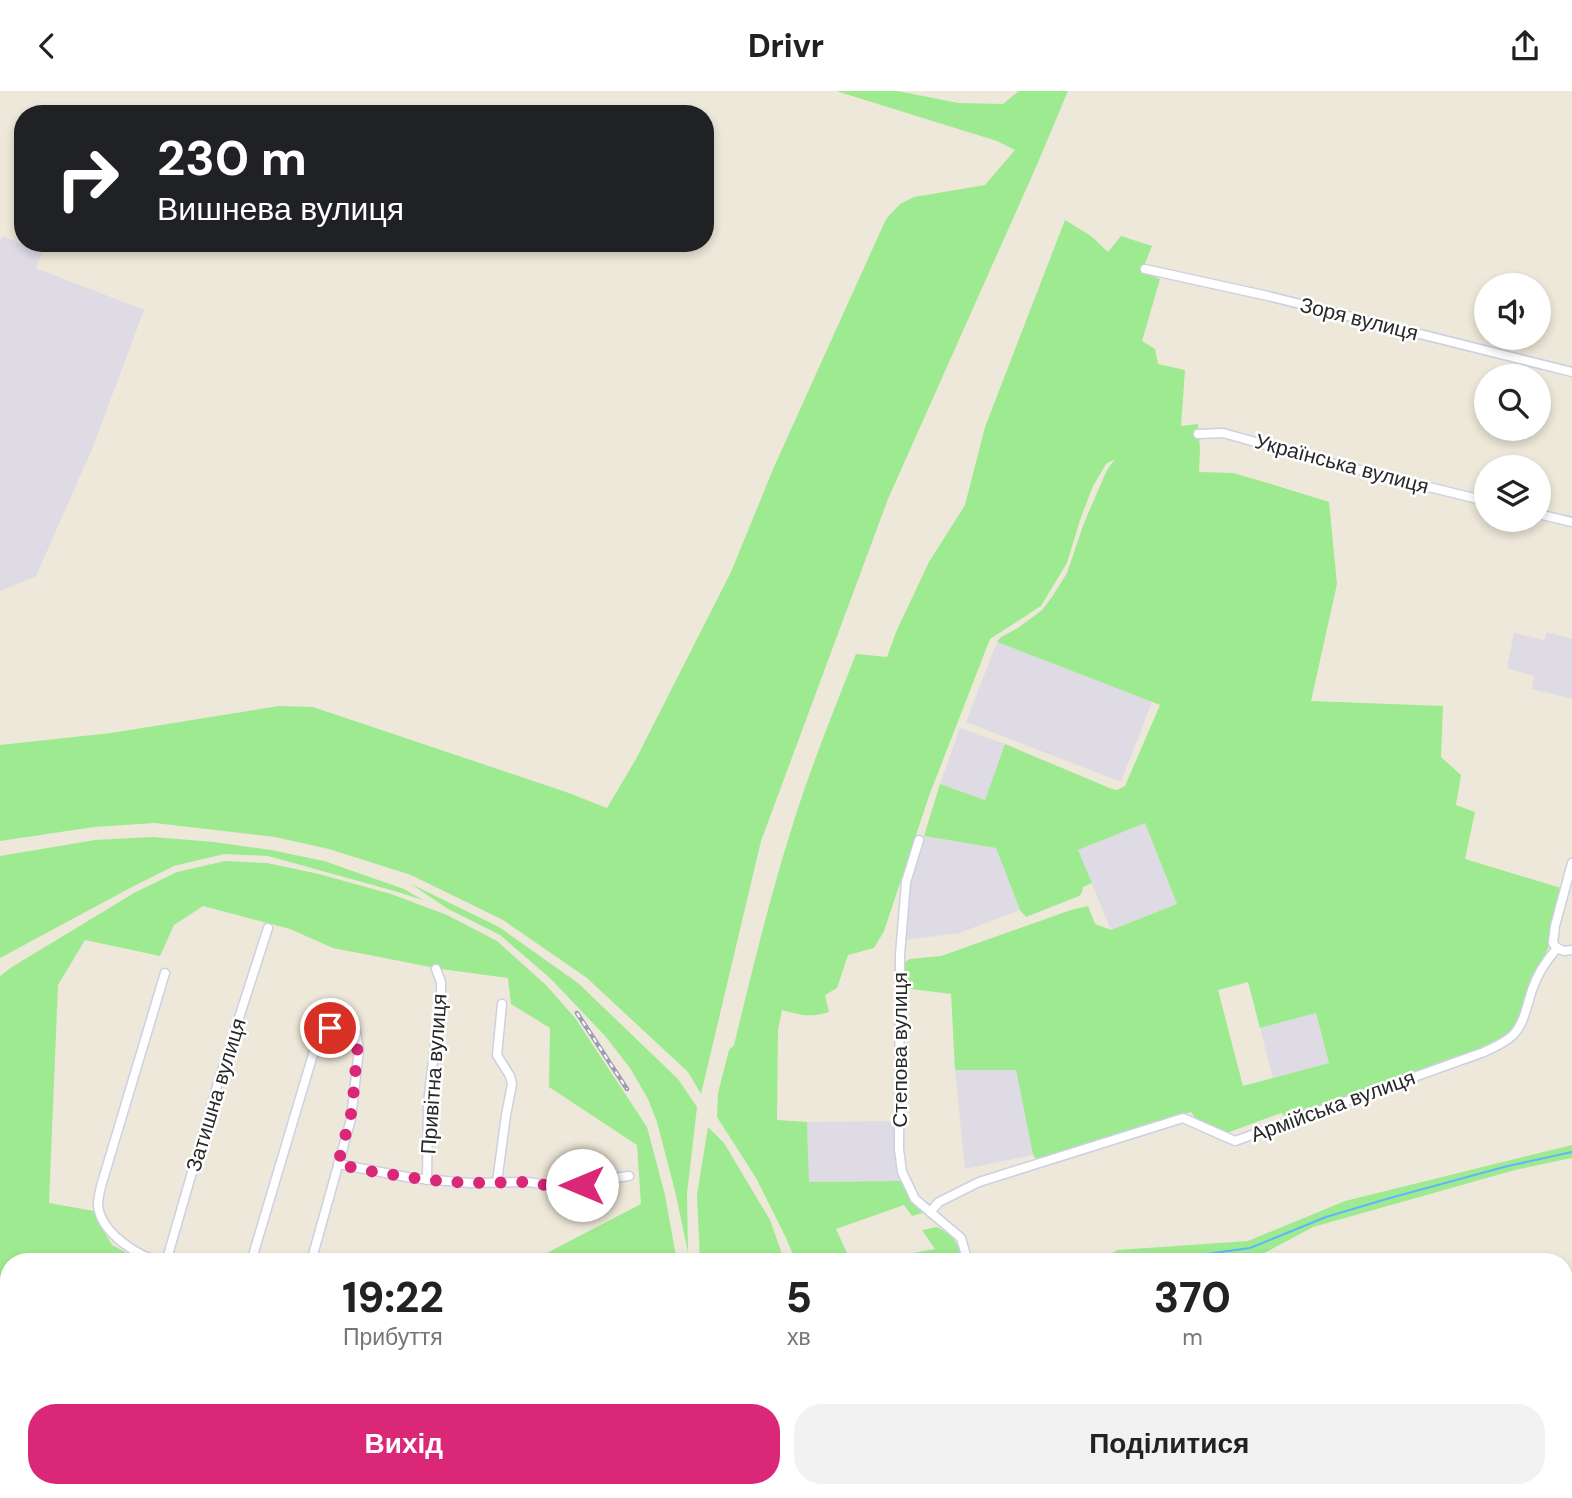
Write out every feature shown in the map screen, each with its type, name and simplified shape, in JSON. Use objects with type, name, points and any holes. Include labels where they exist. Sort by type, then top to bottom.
[{"type":"street","name":"Зоря вулиця","points":[[1145,269],[1268,296],[1572,372]]},
{"type":"street","name":"Українська вулиця","points":[[1198,434],[1223,433],[1474,498]]},
{"type":"street","points":[[1551,517],[1572,522]]},
{"type":"street","name":"Степова вулиця","points":[[919,840],[906,882],[900,955],[899,1149],[902,1172],[915,1199],[961,1238],[965,1253]]},
{"type":"street","points":[[1572,863],[1553,943],[1564,951],[1572,950]]},
{"type":"street","name":"Затишна вулиця","points":[[169,1253],[268,928]]},
{"type":"street","name":"Армійська вулиця","points":[[930,1212],[939,1202],[979,1182],[1184,1118],[1235,1141],[1484,1052],[1509,1039],[1516,1032],[1546,961],[1557,948]]},
{"type":"street","name":"Привітна вулиця","points":[[427,1180],[428,1103],[441,994],[441,982],[436,969]]},
{"type":"street","points":[[140,1253],[117,1238],[104,1223],[98,1205],[102,1183],[165,972]]},
{"type":"street","points":[[497,1182],[512,1084],[497,1055],[502,1004]]},
{"type":"street","points":[[254,1253],[320,1034],[330,1028],[356,1033],[359,1049],[352,1110],[313,1253]]},
{"type":"street","points":[[338,1164],[427,1180],[470,1183],[528,1182],[557,1187],[629,1176]]},
{"type":"shaded area","points":[[3,236],[14,241],[14,252],[42,252],[36,268],[144,310],[92,449],[36,576],[0,591],[0,241]]},
{"type":"shaded area","points":[[1547,632],[1572,639],[1572,699],[1532,689],[1534,676],[1507,668],[1514,633],[1544,640]]},
{"type":"shaded area","points":[[997,642],[1152,702],[1121,782],[966,722]]},
{"type":"shaded area","points":[[960,728],[1005,744],[985,800],[940,784]]},
{"type":"shaded area","points":[[1145,823],[1177,904],[1111,930],[1078,850]]},
{"type":"shaded area","points":[[924,836],[996,848],[1020,910],[959,933],[905,940],[908,882]]},
{"type":"shaded area","points":[[1316,1013],[1329,1063],[1273,1078],[1260,1028]]},
{"type":"shaded area","points":[[955,1070],[1016,1070],[1033,1155],[965,1169]]},
{"type":"shaded area","points":[[897,1121],[897,1170],[900,1181],[809,1182],[807,1122]]},
{"type":"green space","points":[[836,91],[897,91],[959,103],[1003,104],[1019,91],[1068,91],[888,499],[761,841],[701,1094],[688,1072],[587,978],[503,920],[411,875],[329,849],[275,837],[155,823],[94,827],[0,841],[0,745],[111,733],[279,706],[313,707],[607,808],[636,759],[731,572],[774,467],[886,219],[900,204],[914,197],[985,185],[1015,150],[997,141]]},
{"type":"green space","points":[[1065,220],[1091,236],[1108,252],[1121,236],[1152,246],[1142,271],[1160,279],[1142,341],[1155,349],[1158,364],[1185,370],[1181,426],[1198,424],[1199,472],[1233,473],[1329,502],[1337,584],[1311,701],[1443,706],[1441,757],[1461,775],[1456,805],[1475,812],[1465,859],[1561,888],[1549,946],[1516,1028],[1501,1040],[1467,1056],[1291,1120],[1281,1113],[1224,1134],[1196,1119],[1191,1112],[1038,1161],[1033,1155],[1016,1070],[955,1070],[951,994],[904,988],[902,966],[905,962],[910,959],[941,956],[1088,906],[1095,924],[1111,930],[1177,904],[1145,823],[1078,850],[1092,883],[1083,887],[1079,896],[1026,917],[1020,910],[996,848],[924,836],[940,784],[985,800],[1005,744],[1112,789],[1125,786],[1160,705],[997,642],[1042,610],[1052,597],[1067,573],[1084,523],[1107,470],[1115,459],[1106,464],[1093,486],[1067,563],[1041,606],[990,639],[929,796],[884,931],[874,948],[848,955],[837,988],[825,995],[829,1012],[805,1015],[782,1010],[778,1030],[777,1120],[807,1122],[809,1182],[900,1181],[911,1201],[923,1213],[912,1216],[904,1205],[836,1229],[847,1253],[792,1253],[756,1178],[717,1117],[718,1093],[729,1050],[734,1045],[793,824],[856,654],[887,657],[929,562],[965,505],[985,427]],"holes":[[[1248,982],[1260,1028],[1316,1013],[1329,1063],[1243,1086],[1218,990]]]},
{"type":"green space","points":[[153,837],[271,850],[324,861],[404,889],[423,900],[268,856],[224,854],[174,866],[0,958],[0,856],[95,840]]},
{"type":"green space","points":[[225,861],[267,863],[319,874],[391,894],[447,915],[497,941],[546,985],[575,1018],[647,1127],[665,1195],[675,1253],[547,1253],[641,1204],[637,1145],[549,1087],[550,1028],[511,1004],[508,978],[441,969],[333,948],[290,929],[203,906],[174,925],[160,956],[85,940],[58,985],[49,1203],[94,1211],[112,1245],[127,1253],[0,1253],[0,976],[134,893],[177,872]]},
{"type":"green space","points":[[411,884],[499,927],[578,983],[678,1079],[697,1107],[687,1194],[688,1252],[657,1122],[648,1099],[630,1068],[606,1037],[550,978],[500,935],[448,909]]},
{"type":"green space","points":[[708,1127],[724,1143],[770,1220],[782,1253],[700,1253],[697,1195]]},
{"type":"green space","points":[[1572,1145],[1572,1158],[1515,1170],[1313,1227],[1264,1253],[1112,1253],[1118,1250],[1248,1241],[1345,1201]]},
{"type":"green space","points":[[937,1227],[955,1241],[960,1253],[913,1253],[935,1249],[922,1230]]},
{"type":"waterway","points":[[1214,1253],[1250,1248],[1326,1217],[1390,1198],[1504,1167],[1572,1152]]},
{"type":"railway","points":[[577,1013],[627,1089]]},
{"type":"route","points":[[330,1028],[356,1033],[358,1042],[352,1110],[338,1164],[427,1180],[470,1183],[528,1182],[557,1187],[582,1185]]}]
